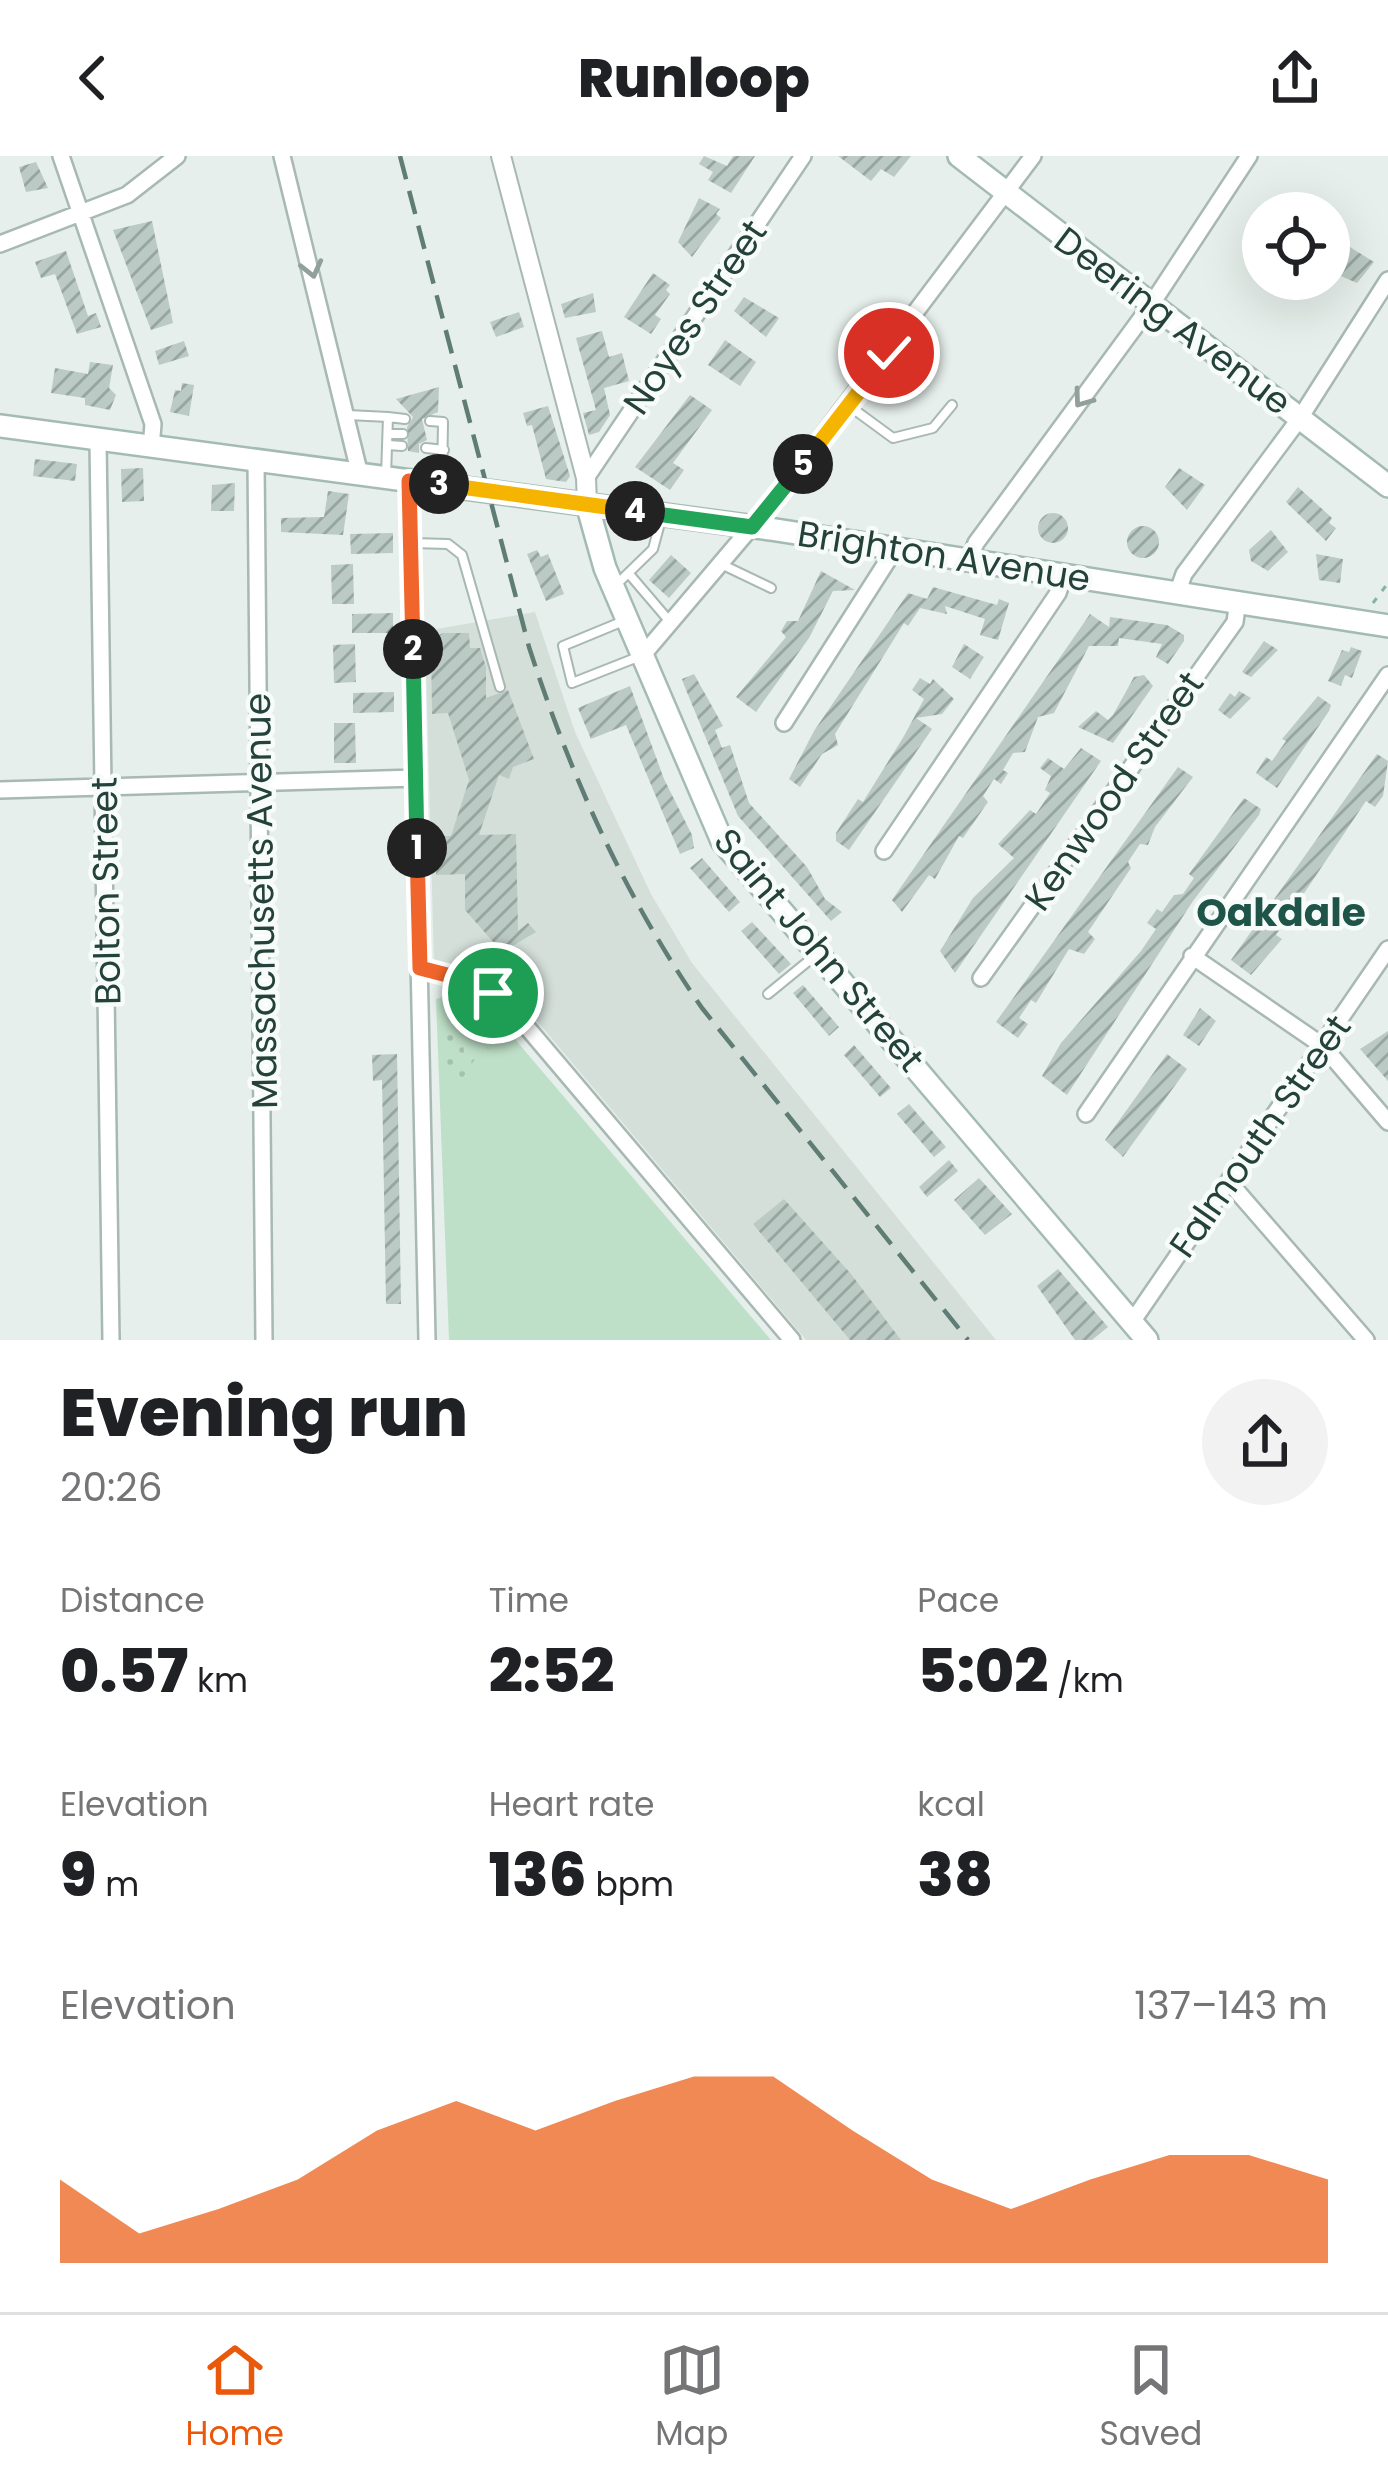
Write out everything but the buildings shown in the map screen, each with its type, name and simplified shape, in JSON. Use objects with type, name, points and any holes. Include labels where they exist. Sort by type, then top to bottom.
[{"type":"main road","name":"Deering Avenue","points":[[959,156],[1388,486]]},
{"type":"main road","name":"Brighton Avenue","points":[[0,427],[662,514],[1388,626]]},
{"type":"main road","name":"Saint John Street","points":[[587,504],[622,581],[627,620],[722,841],[1147,1340]]},
{"type":"street","points":[[61,156],[153,424],[151,448]]},
{"type":"street","points":[[0,244],[147,184],[177,156]]},
{"type":"street","points":[[282,156],[360,475]]},
{"type":"street","points":[[501,156],[586,478],[587,504]]},
{"type":"street","name":"Noyes Street","points":[[586,478],[803,156]]},
{"type":"street","points":[[642,656],[722,565],[848,405],[1033,156]]},
{"type":"street","points":[[969,560],[976,543],[1151,305],[1249,156]]},
{"type":"street","points":[[1178,591],[1184,574],[1300,418],[1388,280]]},
{"type":"street","name":"Bolton Street","points":[[98,441],[111,1340]]},
{"type":"street","name":"Massachusetts Avenue","points":[[256,461],[264,1340]]},
{"type":"street","points":[[397,480],[411,542],[427,1340]]},
{"type":"street","points":[[784,723],[896,549]]},
{"type":"street","points":[[884,850],[1058,592],[1064,575]]},
{"type":"street","name":"Kenwood Street","points":[[981,978],[1234,622],[1238,600]]},
{"type":"street","points":[[1086,1114],[1388,675]]},
{"type":"street","points":[[0,790],[416,778]]},
{"type":"street","name":"Falmouth Street","points":[[1132,1322],[1388,949]]},
{"type":"street","points":[[1192,956],[1323,1046],[1388,1122]]},
{"type":"street","points":[[420,968],[482,984],[514,1012],[792,1340]]},
{"type":"street","points":[[1229,1182],[1366,1340]]},
{"type":"lane","points":[[848,405],[893,439],[933,428],[952,405]]},
{"type":"lane","points":[[346,416],[405,419]]},
{"type":"lane","points":[[388,417],[388,445],[397,480]]},
{"type":"lane","points":[[430,421],[443,422],[442,484]]},
{"type":"lane","points":[[388,434],[403,434]]},
{"type":"lane","points":[[428,436],[444,436]]},
{"type":"lane","points":[[388,445],[402,446]]},
{"type":"lane","points":[[426,448],[444,450]]},
{"type":"lane","points":[[662,514],[653,549],[622,581],[671,623]]},
{"type":"lane","points":[[411,542],[448,544],[462,555],[500,686]]},
{"type":"lane","points":[[722,565],[771,589]]},
{"type":"lane","points":[[627,620],[563,646],[572,682],[642,656]]},
{"type":"lane","points":[[768,994],[818,953]]},
{"type":"path","points":[[1372,603],[1388,583]]},
{"type":"path","points":[[1377,597],[1388,593]]},
{"type":"shaded area","points":[[535,612],[575,732],[651,894],[692,963],[996,1340],[806,1340],[520,1001],[488,971],[434,963],[425,631]]},
{"type":"green space","points":[[460,992],[480,998],[771,1340],[449,1340],[436,999]]},
{"type":"green space","points":[[479,1004],[513,1042],[488,1049],[463,1021],[464,1058],[478,1054],[462,1079],[443,1078],[441,1012]]},
{"type":"railway","points":[[400,156],[529,647],[602,834],[648,922],[702,1008],[968,1340]]},
{"type":"district","name":"Oakdale","points":[[1281,912]]},
{"type":"route","points":[[493,993],[482,984],[420,968],[409,481],[752,527],[889,353]]}]
